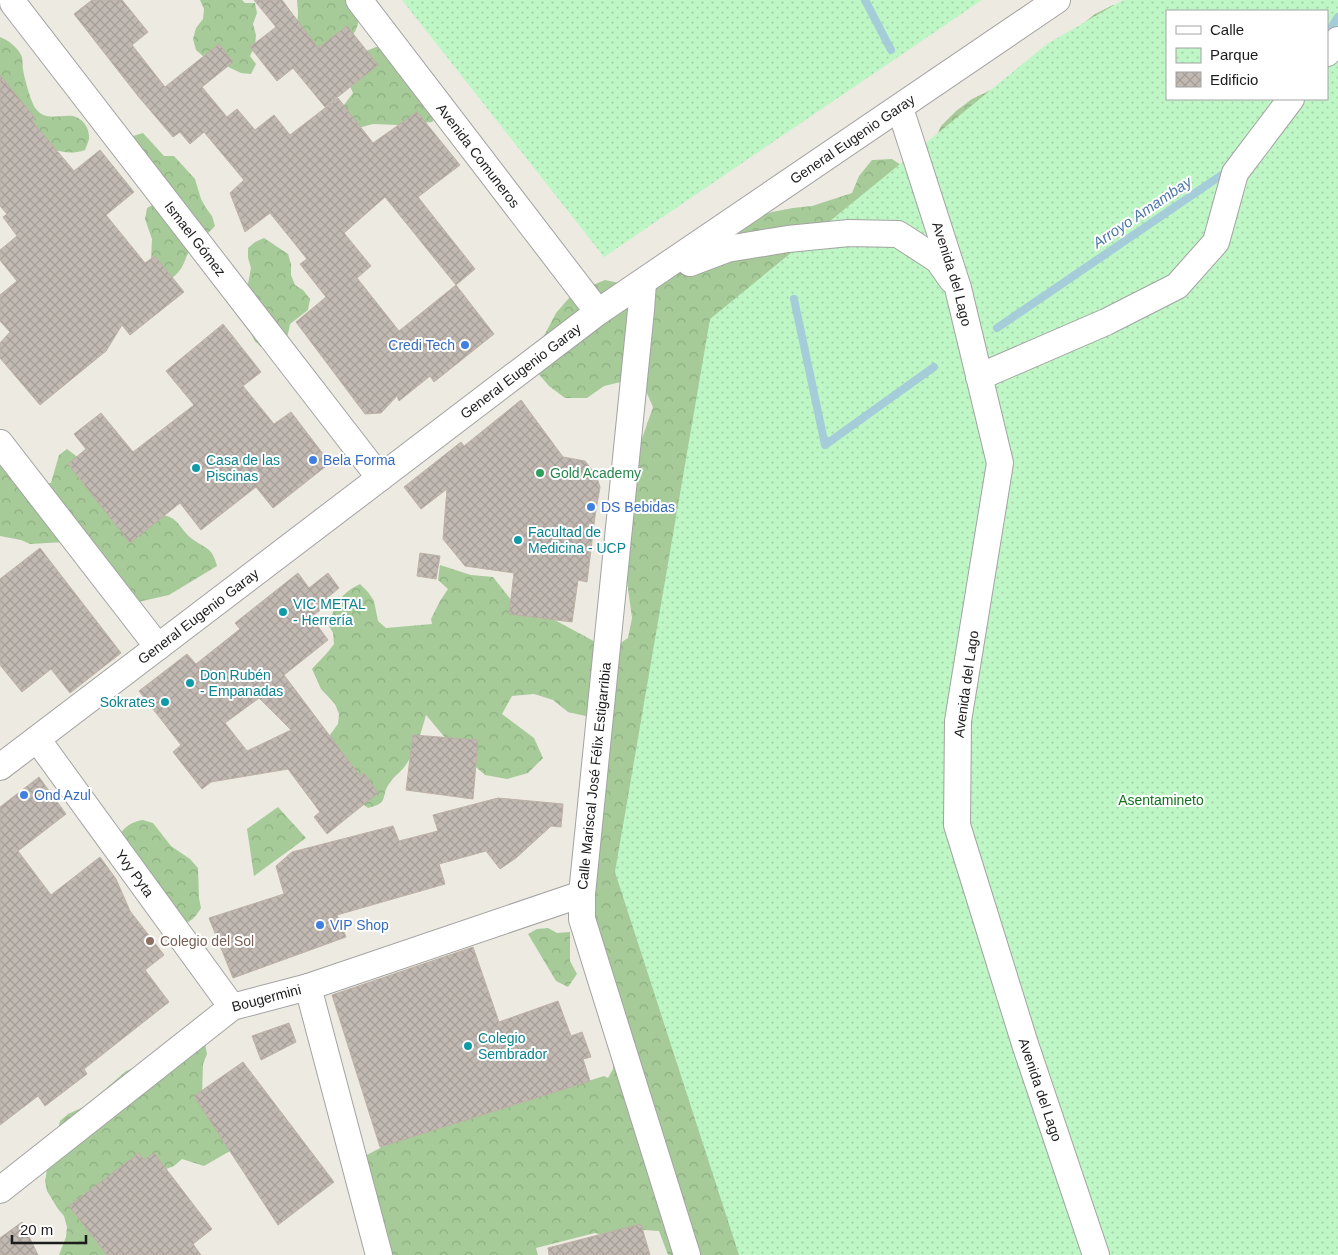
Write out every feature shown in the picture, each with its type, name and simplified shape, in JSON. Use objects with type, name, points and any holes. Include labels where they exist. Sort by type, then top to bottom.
[{"type":"street","name":"Avenida Comuneros","points":[[359,0],[598,312]]},
{"type":"street","name":"General Eugenio Garay","points":[[0,767],[598,312],[1057,0]]},
{"type":"street","name":"Ismael Gómez","points":[[11,4],[380,478]]},
{"type":"street","points":[[1328,52],[1338,40]]},
{"type":"street","points":[[980,377],[1106,322],[1177,286],[1216,242],[1235,173],[1290,100]]},
{"type":"street","name":"Avenida del Lago","points":[[900,108],[958,288],[1000,463],[958,721],[957,825],[1025,1044],[1096,1255]]},
{"type":"street","points":[[649,279],[727,249],[788,239],[849,233],[898,234],[938,260],[958,288]]},
{"type":"street","name":"Calle Mariscal José Félix Estigarribia","points":[[649,279],[642,310],[582,894],[582,918],[687,1255]]},
{"type":"street","points":[[0,442],[158,647]]},
{"type":"street","name":"Yvy Pyta","points":[[37,739],[232,1007]]},
{"type":"street","name":"Bougermini","points":[[0,1190],[232,1007],[308,987],[582,894]]},
{"type":"street","points":[[308,987],[379,1255]]},
{"type":"green space","points":[[200,0],[242,0],[245,3],[255,3],[257,13],[253,24],[256,35],[255,46],[250,56],[256,64],[251,74],[241,73],[203,56],[196,50],[193,39],[196,28],[203,19],[204,9]]},
{"type":"green space","points":[[297,0],[364,0],[357,27],[352,36],[329,56],[297,33]]},
{"type":"green space","points":[[402,0],[982,0],[604,257]]},
{"type":"green space","name":"Asentamineto","points":[[1123,0],[1338,0],[1338,1255],[739,1255],[615,872],[710,319],[1047,44]]},
{"type":"green space","name":"Asentamineto","points":[[1148,0],[1338,0],[1338,1255],[668,1255],[659,1231],[644,1230],[623,1236],[595,1233],[536,1248],[538,1255],[384,1255],[363,1157],[380,1148],[420,1114],[477,1104],[498,1110],[604,1076],[608,1078],[613,1069],[613,1048],[595,968],[590,717],[568,712],[553,700],[534,694],[512,696],[502,714],[534,738],[543,758],[528,773],[507,779],[485,775],[453,747],[426,715],[418,742],[409,760],[392,779],[386,789],[382,802],[368,808],[360,802],[324,743],[338,724],[339,714],[335,704],[321,689],[312,669],[334,644],[333,633],[328,624],[337,605],[347,592],[360,584],[374,601],[378,621],[386,628],[432,624],[431,619],[448,589],[438,580],[440,565],[471,575],[493,577],[519,610],[551,618],[611,649],[628,638],[632,618],[626,574],[627,554],[632,533],[639,447],[653,407],[645,389],[625,381],[604,386],[587,398],[565,398],[549,386],[536,371],[536,349],[556,313],[569,298],[586,288],[605,280],[624,284],[753,219],[772,212],[812,206],[852,193],[859,176],[872,160],[892,159],[910,171],[922,169],[941,126],[956,111],[972,99],[993,89],[1095,14],[1113,5],[1132,5]]},
{"type":"green space","points":[[0,37],[10,43],[21,54],[26,84],[36,109],[44,115],[53,117],[77,117],[85,125],[89,139],[85,150],[68,153],[52,149],[0,97]]},
{"type":"green space","points":[[376,47],[387,47],[439,114],[432,122],[398,125],[373,124],[362,127],[351,126],[341,109],[353,93],[349,84],[366,51]]},
{"type":"green space","points":[[143,133],[164,156],[174,156],[195,179],[201,199],[212,216],[215,226],[191,249],[177,274],[171,279],[151,260],[152,239],[145,219],[147,208],[158,202],[129,146],[133,136]]},
{"type":"green space","points":[[264,238],[288,254],[291,264],[291,275],[295,285],[303,290],[310,299],[308,310],[290,324],[288,334],[282,344],[261,347],[254,340],[250,330],[247,289],[251,268],[248,248]]},
{"type":"green space","points":[[0,442],[41,483],[51,483],[59,455],[67,449],[160,514],[175,520],[191,538],[210,551],[217,566],[169,595],[138,602],[65,542],[30,544],[21,540],[0,536]]},
{"type":"green space","points":[[278,807],[306,838],[254,876],[247,829]]},
{"type":"green space","points":[[143,820],[153,823],[171,846],[190,859],[198,868],[201,908],[190,921],[182,925],[166,929],[152,920],[147,912],[118,836],[129,825]]},
{"type":"green space","points":[[548,928],[557,933],[570,932],[570,961],[577,974],[568,987],[556,981],[528,934],[537,929]]},
{"type":"green space","points":[[205,1043],[207,1054],[203,1064],[202,1095],[230,1151],[204,1166],[182,1159],[174,1166],[153,1174],[116,1255],[59,1255],[66,1237],[67,1227],[64,1216],[47,1191],[45,1181],[60,1121],[68,1114],[86,1106],[126,1071]]},
{"type":"building","points":[[92,0],[122,0],[148,32],[132,45],[165,87],[219,44],[233,62],[202,87],[227,117],[237,109],[255,130],[274,115],[290,135],[338,98],[373,143],[417,112],[460,165],[418,197],[475,269],[456,285],[494,334],[434,382],[430,376],[399,401],[397,396],[381,413],[365,414],[296,322],[326,297],[300,264],[307,259],[270,213],[245,232],[230,193],[244,180],[204,132],[190,144],[180,132],[173,137],[138,96],[74,14]],"holes":[[[385,197],[456,285],[399,331],[357,278],[371,266],[344,233]]]},
{"type":"building","points":[[254,0],[282,0],[318,48],[347,26],[378,65],[325,107],[293,68],[277,81],[250,47],[276,27]]},
{"type":"building","points":[[0,75],[35,118],[32,121],[74,171],[100,150],[134,192],[106,215],[145,263],[155,256],[184,292],[130,335],[122,325],[106,351],[40,405],[0,358],[0,343],[10,332],[0,321],[0,295],[17,281],[0,260],[0,250],[17,236],[3,217],[7,214],[0,206]]},
{"type":"building","points":[[223,324],[261,372],[243,386],[274,424],[291,412],[330,463],[273,508],[256,487],[201,530],[180,503],[130,543],[68,464],[86,449],[74,434],[101,413],[133,452],[194,405],[166,371]]},
{"type":"building","points":[[521,400],[563,457],[585,461],[596,475],[600,487],[587,582],[578,580],[572,622],[509,614],[514,573],[465,566],[443,539],[447,489],[421,509],[404,487],[461,442],[464,446]]},
{"type":"building","points":[[40,548],[121,653],[70,693],[51,669],[22,692],[0,665],[0,579]]},
{"type":"building","points":[[420,553],[440,556],[436,579],[417,576]]},
{"type":"building","points":[[298,573],[309,588],[328,573],[339,588],[321,603],[323,608],[311,617],[328,640],[284,675],[360,776],[364,773],[378,793],[327,834],[314,817],[320,812],[288,769],[211,782],[202,789],[173,752],[181,745],[139,691],[187,654],[196,664],[240,629],[235,623]],"holes":[[[259,698],[291,730],[247,751],[225,723]]]},
{"type":"building","points":[[413,735],[478,740],[473,799],[406,790]]},
{"type":"building","points":[[39,777],[66,814],[18,851],[51,895],[100,857],[116,879],[130,911],[164,955],[145,970],[169,1002],[84,1069],[87,1074],[45,1106],[38,1096],[0,1125],[0,807]]},
{"type":"building","points":[[498,798],[563,804],[561,827],[551,826],[516,858],[500,869],[486,851],[439,864],[445,884],[337,915],[346,937],[233,978],[209,918],[284,894],[276,866],[292,852],[393,826],[399,841],[438,831],[433,815]]},
{"type":"building","name":"Colegio Sembrador","points":[[473,947],[499,1022],[558,1001],[571,1036],[582,1032],[591,1057],[583,1059],[590,1081],[380,1147],[332,995]]},
{"type":"building","points":[[289,1023],[296,1042],[261,1060],[252,1036]]},
{"type":"building","points":[[243,1062],[334,1182],[278,1225],[194,1096]]},
{"type":"building","points":[[139,1153],[144,1160],[154,1153],[212,1229],[193,1244],[201,1255],[107,1255],[69,1206]]},
{"type":"building","points":[[22,1222],[38,1255],[0,1255],[0,1238]]},
{"type":"building","points":[[641,1224],[650,1255],[549,1255],[548,1248]]},
{"type":"waterway","points":[[865,0],[891,50]]},
{"type":"waterway","name":"Arroyo Amambay","points":[[1328,32],[1338,17]]},
{"type":"waterway","name":"Arroyo Amambay","points":[[997,328],[1229,170]]},
{"type":"waterway","points":[[794,299],[825,445],[934,367]]},
{"type":"place","name":"Credi Tech","points":[[465,345]]},
{"type":"place","name":"Bela Forma","points":[[313,460]]},
{"type":"place","name":"Casa de las Piscinas","points":[[196,468]]},
{"type":"place","name":"Gold Academy","points":[[540,473]]},
{"type":"place","name":"DS Bebidas","points":[[591,507]]},
{"type":"place","name":"Facultad de Medicina - UCP","points":[[518,540]]},
{"type":"place","name":"VIC METAL - Herrería","points":[[283,612]]},
{"type":"place","name":"Don Rubén - Empanadas","points":[[190,683]]},
{"type":"place","name":"Sokrates","points":[[165,702]]},
{"type":"place","name":"Ond Azul","points":[[24,795]]},
{"type":"place","name":"VIP Shop","points":[[320,925]]},
{"type":"place","name":"Colegio del Sol","points":[[150,941]]},
{"type":"place","name":"Colegio Sembrador","points":[[468,1046]]}]
